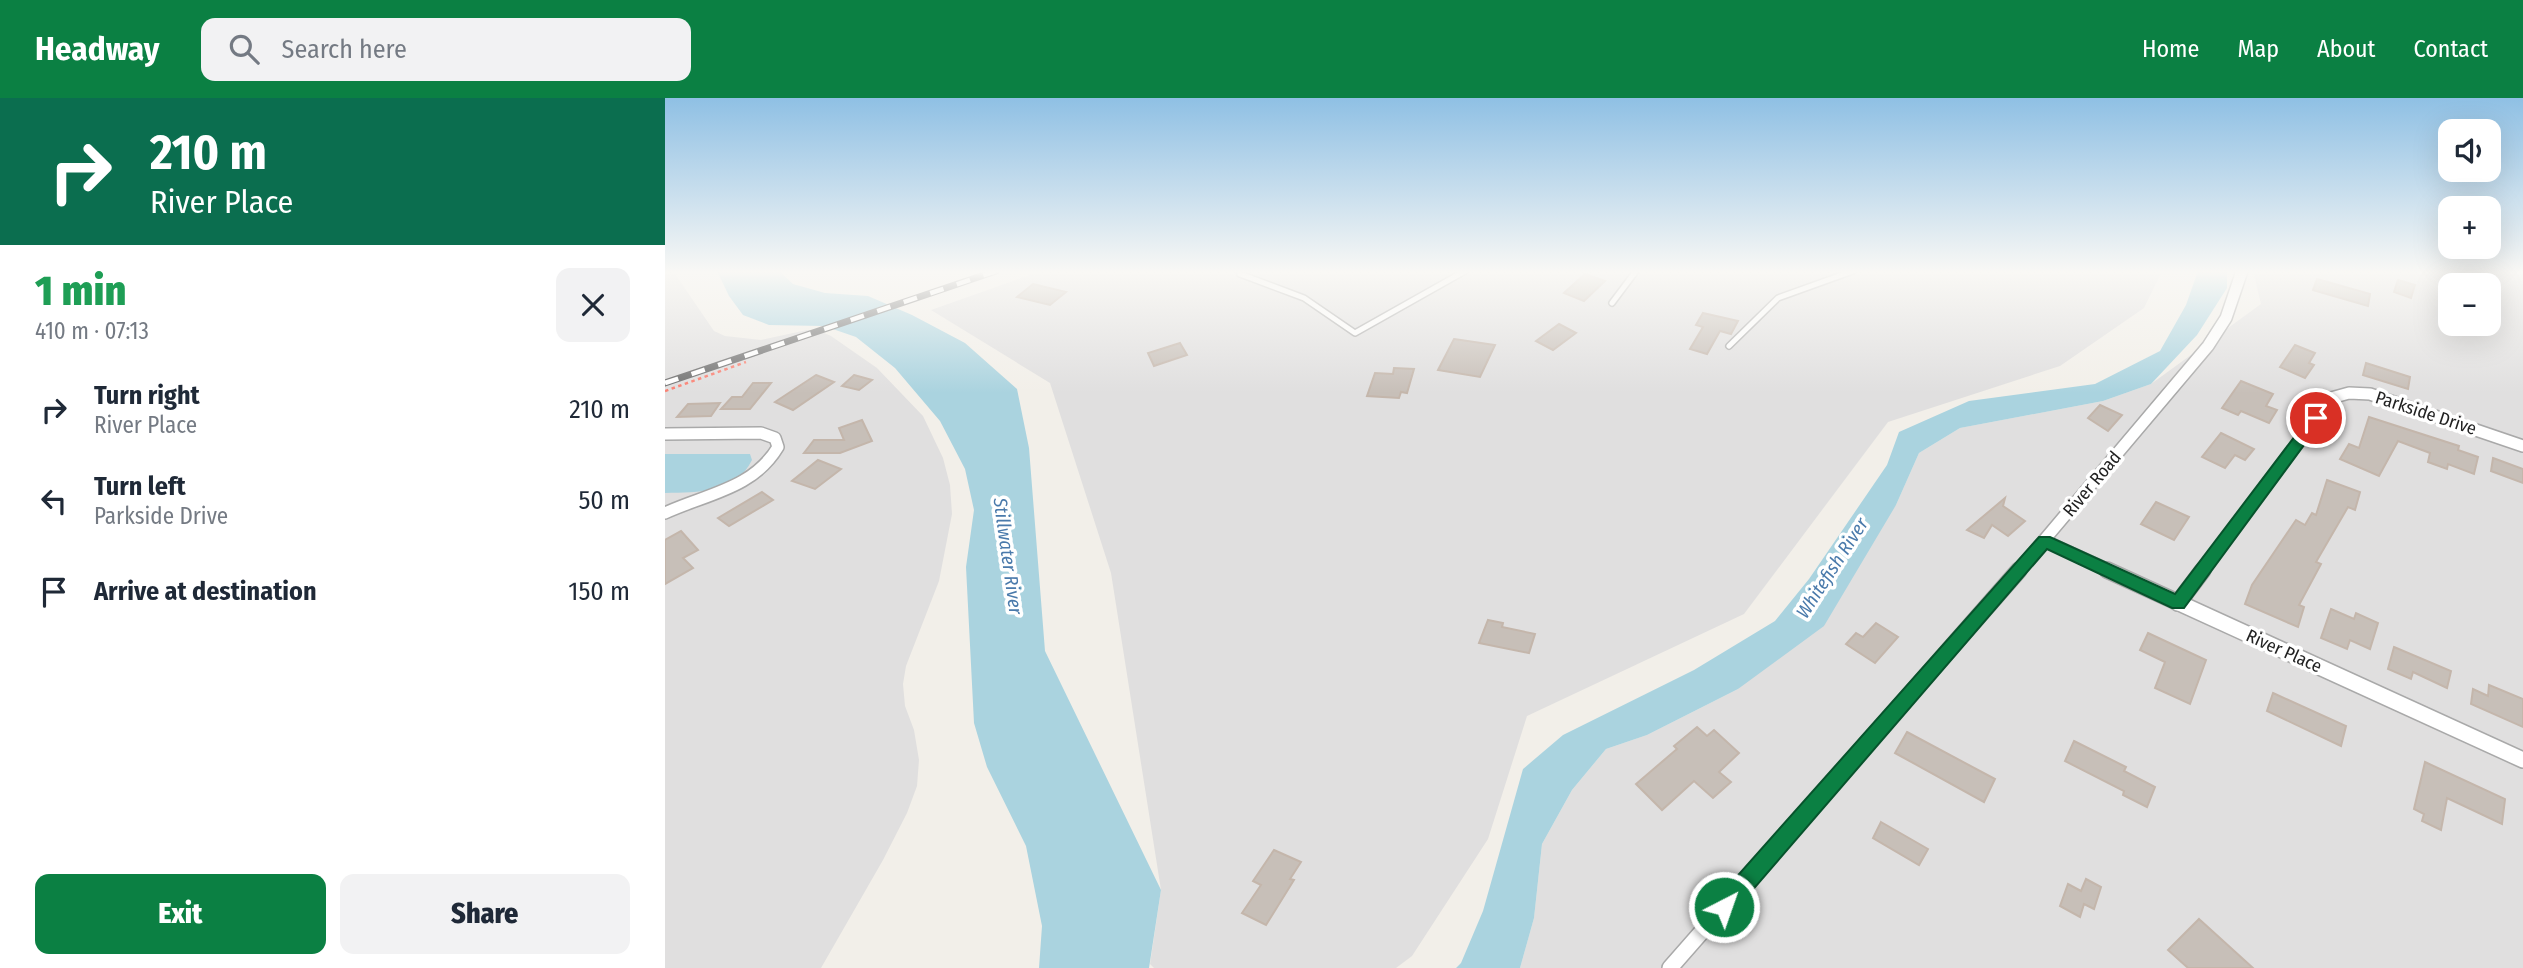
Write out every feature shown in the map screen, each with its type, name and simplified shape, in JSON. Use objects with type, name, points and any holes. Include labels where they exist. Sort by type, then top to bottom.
[{"type":"street","name":"River Road","points":[[1670,968],[2045,541],[2208,346],[2228,312]]},
{"type":"street","name":"Parkside Drive","points":[[2178,603],[2331,398],[2349,393],[2370,394],[2523,446]]},
{"type":"street","points":[[665,434],[761,433],[775,438],[778,447],[768,464],[744,481],[665,513]]},
{"type":"street","name":"River Place","points":[[2045,541],[2523,760]]},
{"type":"lane","points":[[1324,312],[1355,333],[1393,312]]},
{"type":"lane","points":[[1728,346],[1764,312]]},
{"type":"path","points":[[665,391],[745,362]]},
{"type":"shaded area","points":[[665,312],[701,312],[714,331],[725,336],[761,340],[817,330],[831,336],[877,368],[923,416],[943,458],[950,485],[952,514],[939,581],[906,666],[903,684],[905,706],[914,730],[919,760],[917,786],[907,813],[883,860],[821,968],[665,968]]},
{"type":"shaded area","points":[[934,312],[2139,312],[2060,366],[1888,422],[1744,614],[1527,716],[1488,839],[1412,956],[1396,968],[1154,968],[1150,964],[1161,890],[1111,573],[1050,383]]},
{"type":"shaded area","points":[[2251,312],[2438,312],[2438,336],[2501,336],[2501,312],[2523,312],[2523,968],[1520,968],[1534,918],[1542,844],[1572,790],[1606,749],[1647,735],[1738,689],[1896,505],[1919,453],[1960,428],[2103,401],[2151,384]]},
{"type":"water","name":"Stillwater River","points":[[740,312],[904,312],[965,343],[1017,389],[1029,448],[1045,651],[1161,890],[1149,968],[1039,968],[1042,926],[1026,846],[987,767],[974,723],[966,567],[974,510],[965,469],[940,421],[895,368],[856,337],[824,326],[769,325]]},
{"type":"water","name":"Whitefish River","points":[[2182,312],[2212,312],[2197,335],[2151,384],[2103,401],[1960,428],[1919,453],[1896,505],[1824,626],[1738,689],[1647,735],[1606,749],[1572,790],[1542,844],[1534,918],[1520,968],[1456,968],[1461,963],[1483,911],[1523,769],[1563,735],[1694,670],[1775,621],[1809,579],[1887,465],[1899,432],[1969,401],[2095,384],[2160,351]]},
{"type":"water","points":[[665,454],[750,454],[752,460],[745,471],[726,485],[703,491],[665,493]]},
{"type":"building","points":[[1703,313],[1738,321],[1731,334],[1720,331],[1707,354],[1690,349],[1703,327],[1696,325]]},
{"type":"building","points":[[1559,324],[1576,333],[1553,350],[1536,341]]},
{"type":"building","points":[[1454,339],[1495,345],[1480,377],[1438,370]]},
{"type":"building","points":[[1180,343],[1187,355],[1154,366],[1148,353]]},
{"type":"building","points":[[2295,345],[2315,353],[2309,363],[2314,365],[2305,378],[2280,367]]},
{"type":"building","points":[[2366,363],[2410,377],[2408,389],[2363,375]]},
{"type":"building","points":[[1394,368],[1414,369],[1407,393],[1401,392],[1399,398],[1367,396],[1375,373],[1393,374]]},
{"type":"building","points":[[816,375],[834,382],[793,410],[775,402]]},
{"type":"building","points":[[854,375],[872,380],[859,390],[842,386]]},
{"type":"building","points":[[2241,381],[2273,394],[2266,406],[2277,410],[2269,423],[2241,411],[2238,415],[2222,408]]},
{"type":"building","points":[[753,383],[771,383],[750,409],[721,409],[732,397],[742,397]]},
{"type":"building","points":[[720,403],[711,416],[677,417],[688,404]]},
{"type":"building","points":[[2100,405],[2122,415],[2108,431],[2088,418]]},
{"type":"building","points":[[2369,417],[2459,446],[2458,450],[2478,457],[2474,474],[2448,464],[2447,469],[2428,462],[2430,453],[2398,441],[2379,476],[2340,459],[2349,444],[2359,448]]},
{"type":"building","points":[[862,420],[872,441],[840,453],[804,453],[814,440],[844,440],[839,428]]},
{"type":"building","points":[[2221,433],[2254,449],[2245,460],[2235,455],[2225,468],[2202,457]]},
{"type":"building","points":[[2493,458],[2523,469],[2523,483],[2491,471]]},
{"type":"building","points":[[818,460],[841,469],[815,489],[792,481]]},
{"type":"building","points":[[2327,480],[2360,492],[2355,510],[2348,507],[2316,562],[2321,564],[2299,605],[2304,607],[2298,627],[2245,604],[2252,585],[2296,520],[2305,525],[2312,513],[2316,515]]},
{"type":"building","points":[[762,492],[773,500],[729,526],[718,518]]},
{"type":"building","points":[[2005,498],[2003,506],[2025,521],[2008,536],[1992,525],[1984,538],[1967,530]]},
{"type":"building","points":[[2156,502],[2189,517],[2174,540],[2141,524]]},
{"type":"building","points":[[681,531],[698,550],[683,558],[693,568],[665,584],[665,540]]},
{"type":"building","points":[[2331,609],[2354,619],[2356,613],[2378,623],[2370,649],[2350,640],[2347,649],[2321,638]]},
{"type":"building","points":[[1488,620],[1503,623],[1502,627],[1535,634],[1529,653],[1479,643]]},
{"type":"building","points":[[1876,623],[1898,637],[1875,663],[1846,644],[1856,633],[1863,637]]},
{"type":"building","points":[[2148,633],[2206,660],[2190,704],[2155,688],[2165,662],[2140,650]]},
{"type":"building","points":[[2394,647],[2451,671],[2447,688],[2413,672],[2411,679],[2388,669]]},
{"type":"building","points":[[2489,685],[2523,699],[2523,727],[2471,704],[2473,689],[2488,696]]},
{"type":"building","points":[[2273,693],[2346,726],[2341,746],[2267,711]]},
{"type":"building","points":[[1697,727],[1707,736],[1714,730],[1739,753],[1719,772],[1731,782],[1713,798],[1694,781],[1662,810],[1636,784],[1677,749],[1674,746]]},
{"type":"building","points":[[1907,732],[1995,779],[1984,802],[1895,753]]},
{"type":"building","points":[[2074,741],[2126,767],[2124,771],[2155,787],[2147,807],[2123,795],[2124,791],[2065,761]]},
{"type":"building","points":[[2425,762],[2505,799],[2502,824],[2447,798],[2441,830],[2422,821],[2424,814],[2414,809]]},
{"type":"building","points":[[1881,822],[1928,849],[1919,865],[1873,838]]},
{"type":"building","points":[[1274,850],[1301,862],[1290,879],[1294,880],[1266,925],[1242,913],[1261,885],[1253,881]]},
{"type":"building","points":[[2086,879],[2101,887],[2094,909],[2084,904],[2080,917],[2060,906],[2068,884],[2081,891]]},
{"type":"building","points":[[2199,919],[2253,968],[2188,968],[2168,950]]},
{"type":"railway","points":[[665,383],[876,312]]},
{"type":"route","points":[[1724,907],[2045,541],[2178,603],[2316,418]]}]
